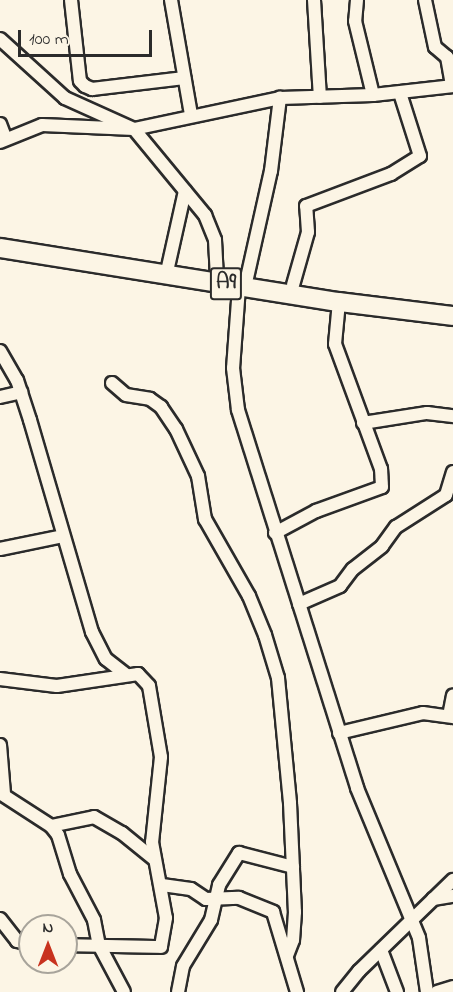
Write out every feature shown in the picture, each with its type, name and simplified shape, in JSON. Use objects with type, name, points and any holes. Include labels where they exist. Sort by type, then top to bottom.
[{"type":"highway","name":"A9","points":[[0,238],[25,248],[243,282],[339,302],[453,316]]},
{"type":"highway","name":"A9","points":[[0,248],[25,248],[216,273],[243,282],[293,285],[453,306]]},
{"type":"street","points":[[71,0],[80,81],[85,86],[92,89],[184,78]]},
{"type":"street","points":[[171,0],[191,115]]},
{"type":"street","points":[[314,0],[320,97]]},
{"type":"street","points":[[357,0],[355,21],[373,95]]},
{"type":"street","points":[[0,124],[2,139],[42,125],[134,129],[191,115],[280,98],[373,95],[453,86],[447,57],[435,47],[424,0]]},
{"type":"street","points":[[0,39],[65,98],[134,129],[205,215],[212,232],[216,273]]},
{"type":"street","points":[[293,285],[308,232],[306,206],[391,174],[420,156],[400,93]]},
{"type":"street","points":[[280,98],[271,171],[243,282],[233,368],[236,401],[357,788],[412,918],[427,992]]},
{"type":"street","points":[[168,267],[185,191]]},
{"type":"street","points":[[276,533],[316,511],[382,487],[381,469],[335,344],[339,302]]},
{"type":"street","points":[[0,351],[21,392],[92,632],[106,659],[125,674]]},
{"type":"street","points":[[112,383],[126,394],[150,399],[161,407],[176,429],[198,476],[205,519],[249,596],[266,635],[278,678],[293,867],[293,940],[287,956]]},
{"type":"street","points":[[0,397],[21,392]]},
{"type":"street","points":[[363,423],[427,413],[453,416]]},
{"type":"street","points":[[299,604],[340,586],[353,569],[382,546],[396,527],[446,495],[453,475]]},
{"type":"street","points":[[0,549],[63,536]]},
{"type":"street","points":[[0,679],[57,686],[125,674],[144,677],[149,686],[161,757],[152,842],[154,860],[162,885],[166,918],[161,947],[78,945]]},
{"type":"street","points":[[339,734],[423,713],[451,716],[453,695]]},
{"type":"street","points":[[0,745],[2,793],[51,826],[94,920],[99,945],[124,992]]},
{"type":"street","points":[[51,826],[94,817],[122,833],[154,860]]},
{"type":"street","points":[[178,992],[183,966],[211,920],[219,885],[240,852],[293,867]]},
{"type":"street","points":[[342,992],[412,918],[453,880]]},
{"type":"street","points":[[162,885],[185,888],[215,900],[239,898],[273,912],[297,992]]},
{"type":"street","points":[[432,899],[453,896]]},
{"type":"street","points":[[0,919],[18,941]]},
{"type":"street","points":[[381,950],[398,992]]},
{"type":"street","points":[[437,992],[453,987]]}]
